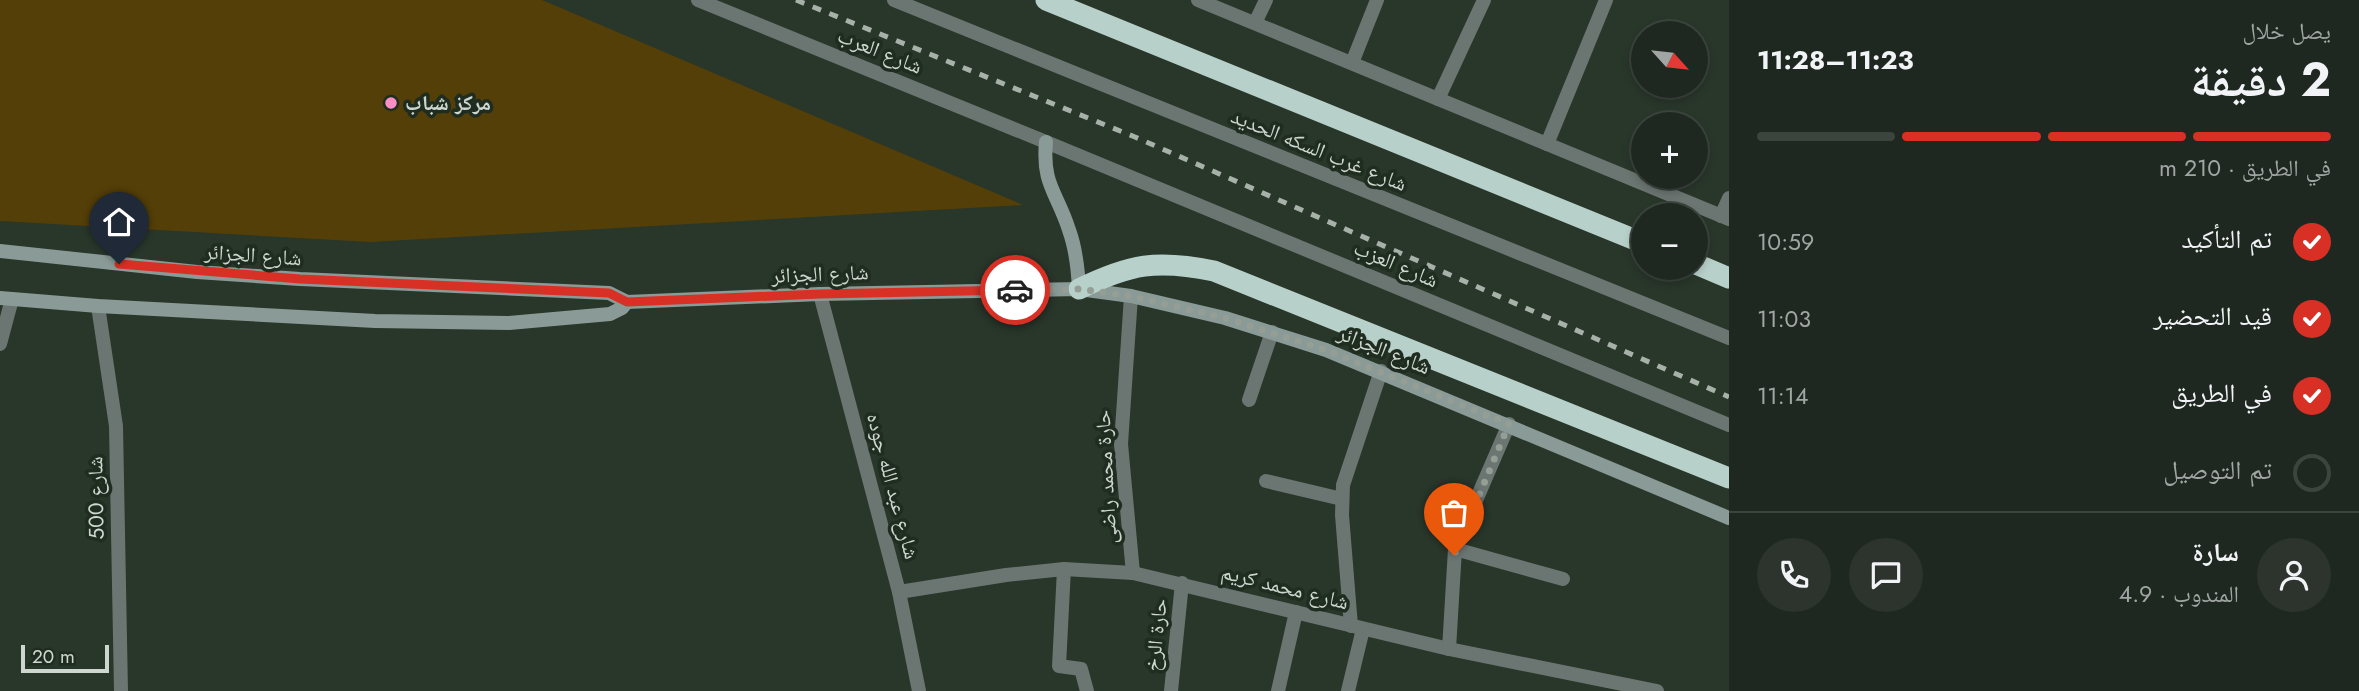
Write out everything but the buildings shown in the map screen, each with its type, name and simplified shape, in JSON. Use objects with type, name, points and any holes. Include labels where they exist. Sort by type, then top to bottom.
[{"type":"highway","points":[[1046,0],[1631,238]]},
{"type":"highway","points":[[1079,289],[1116,271],[1136,267],[1175,265],[1214,271],[1729,478]]},
{"type":"highway","points":[[1708,269],[1729,278]]},
{"type":"street","name":"شارع العرب","points":[[698,0],[1046,142]]},
{"type":"street","name":"شارع غرب السكه الحديد","points":[[894,0],[1729,338]]},
{"type":"street","points":[[1198,0],[1725,217],[1729,198]]},
{"type":"street","points":[[1255,23],[1266,0]]},
{"type":"street","points":[[1352,63],[1377,0]]},
{"type":"street","points":[[1438,99],[1484,0]]},
{"type":"street","points":[[1547,144],[1606,0]]},
{"type":"street","points":[[1046,142],[1045,171],[1072,239],[1079,289]]},
{"type":"street","name":"شارع العزب","points":[[1046,142],[1729,425]]},
{"type":"street","name":"شارع الجزائر","points":[[0,251],[275,278],[609,293],[627,302],[820,294],[1079,289],[1131,296],[1272,332],[1381,371],[1729,518]]},
{"type":"street","name":"شارع عبد الله جوده","points":[[820,294],[899,592],[919,691]]},
{"type":"street","name":"حارة محمد راضى","points":[[1131,296],[1121,443],[1133,573]]},
{"type":"street","points":[[0,344],[6,298]]},
{"type":"street","name":"شارع الجزائر","points":[[6,298],[362,321],[509,323],[610,314],[617,312],[627,302]]},
{"type":"street","name":"شارع 500","points":[[98,306],[116,426],[121,691]]},
{"type":"street","points":[[1249,400],[1272,332]]},
{"type":"street","points":[[1348,691],[1357,627],[1342,499],[1347,472],[1381,371]]},
{"type":"street","points":[[1448,649],[1455,549],[1509,424]]},
{"type":"street","points":[[1266,481],[1342,499]]},
{"type":"street","points":[[1455,549],[1563,579]]},
{"type":"street","points":[[1064,569],[1059,665],[1061,668],[1083,671],[1087,691]]},
{"type":"street","name":"شارع محمد كريم","points":[[899,592],[1064,569],[1133,573],[1448,649],[1648,690]]},
{"type":"street","name":"حارة الرخ","points":[[1171,691],[1182,583]]},
{"type":"street","points":[[1278,691],[1296,612]]},
{"type":"shaded area","name":"مركز شباب","points":[[0,0],[542,0],[1023,205],[370,242],[0,221]]},
{"type":"railway","points":[[796,0],[1135,137],[1729,397]]},
{"type":"way so far","points":[[1015,290],[1079,289],[1131,296],[1225,318],[1326,350],[1509,424],[1454,555]]},
{"type":"place","name":"مركز شباب","points":[[391,103]]},
{"type":"route","points":[[119,264],[300,279],[609,293],[627,302],[1015,290]]}]
